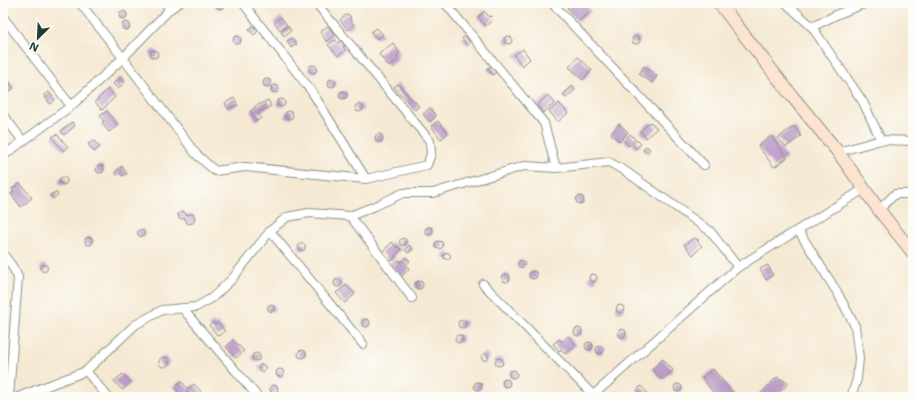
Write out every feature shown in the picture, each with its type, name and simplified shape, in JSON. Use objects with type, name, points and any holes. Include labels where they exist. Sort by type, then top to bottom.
[{"type":"main road","points":[[719,3],[838,152],[913,253]]},
{"type":"street","points":[[80,3],[196,154],[215,171],[245,168],[366,179],[427,165],[431,154],[430,141],[316,3]]},
{"type":"street","points":[[3,156],[71,106],[123,58],[168,6],[178,3]]},
{"type":"street","points":[[243,3],[312,92],[366,179]]},
{"type":"street","points":[[445,3],[544,123],[556,168]]},
{"type":"street","points":[[552,3],[704,165]]},
{"type":"street","points":[[786,3],[812,27],[863,102],[881,140]]},
{"type":"street","points":[[812,27],[866,3]]},
{"type":"street","points":[[3,17],[71,106]]},
{"type":"street","points":[[3,115],[23,141]]},
{"type":"street","points":[[838,152],[881,140],[913,142]]},
{"type":"street","points":[[18,397],[86,371],[135,325],[162,310],[196,307],[215,296],[232,279],[270,231],[287,217],[309,213],[350,216],[403,193],[434,193],[524,166],[556,168],[608,162],[625,171],[710,231],[738,267]]},
{"type":"street","points":[[483,284],[593,396],[738,267],[864,189]]},
{"type":"street","points":[[880,210],[895,194],[913,194]]},
{"type":"street","points":[[350,216],[412,298]]},
{"type":"street","points":[[798,230],[833,285],[856,326],[859,358],[857,379],[851,397]]},
{"type":"street","points":[[270,231],[364,344]]},
{"type":"street","points":[[3,254],[18,277],[10,397]]},
{"type":"street","points":[[182,308],[258,397]]},
{"type":"street","points":[[86,371],[108,397]]},
{"type":"building","points":[[215,3],[223,3],[223,7],[221,9],[217,8]]},
{"type":"building","points":[[571,3],[590,3],[587,7],[591,11],[579,21],[567,8]]},
{"type":"building","points":[[121,11],[125,11],[127,15],[125,19],[121,19],[119,17],[119,13]]},
{"type":"building","points":[[484,11],[489,17],[491,16],[493,18],[486,26],[478,17]]},
{"type":"building","points":[[346,15],[351,17],[349,18],[354,25],[348,30],[340,20]]},
{"type":"building","points":[[281,17],[287,25],[280,30],[274,22]]},
{"type":"building","points":[[124,22],[128,22],[130,26],[128,30],[124,30],[122,28],[122,24]]},
{"type":"building","points":[[253,26],[258,31],[254,35],[249,30]]},
{"type":"building","points":[[288,26],[291,31],[284,36],[281,32]]},
{"type":"building","points":[[328,26],[335,35],[327,42],[320,32]]},
{"type":"building","points":[[377,28],[383,35],[377,39],[371,32]]},
{"type":"building","points":[[235,36],[239,36],[241,40],[239,44],[235,44],[233,42],[233,38]]},
{"type":"building","points":[[465,36],[470,43],[467,45],[462,38]]},
{"type":"building","points":[[508,36],[511,37],[511,43],[508,44],[505,43],[504,40],[505,37]]},
{"type":"building","points":[[634,36],[638,36],[640,40],[638,44],[634,44],[632,42],[632,38]]},
{"type":"building","points":[[292,38],[297,44],[291,48],[287,41]]},
{"type":"building","points":[[335,40],[338,43],[341,41],[346,50],[338,56],[328,45]]},
{"type":"building","points":[[393,43],[400,53],[396,56],[399,59],[389,67],[379,54]]},
{"type":"building","points":[[523,49],[530,59],[522,66],[514,55]]},
{"type":"building","points":[[152,50],[156,50],[158,54],[156,58],[152,58],[150,56],[150,52]]},
{"type":"building","points":[[578,57],[592,70],[583,80],[569,67]]},
{"type":"building","points":[[311,65],[315,65],[317,69],[315,73],[311,73],[309,71],[309,67]]},
{"type":"building","points":[[491,66],[496,72],[493,75],[487,69]]},
{"type":"building","points":[[644,66],[657,76],[652,83],[639,74]]},
{"type":"building","points":[[120,77],[125,82],[118,89],[113,84]]},
{"type":"building","points":[[265,79],[269,79],[271,83],[269,87],[265,87],[263,85],[263,81]]},
{"type":"building","points":[[330,79],[334,79],[336,83],[334,87],[330,87],[328,85],[328,81]]},
{"type":"building","points":[[8,80],[14,88],[3,96],[3,81],[4,83]]},
{"type":"building","points":[[398,84],[419,106],[415,110],[394,87]]},
{"type":"building","points":[[273,85],[277,85],[279,89],[277,93],[273,93],[271,91],[271,87]]},
{"type":"building","points":[[572,86],[575,90],[566,98],[563,95]]},
{"type":"building","points":[[108,89],[115,97],[102,110],[95,102]]},
{"type":"building","points":[[341,91],[345,91],[347,95],[345,99],[341,99],[339,97],[339,93]]},
{"type":"building","points":[[49,92],[55,100],[50,104],[44,95]]},
{"type":"building","points":[[548,95],[555,103],[543,113],[537,105]]},
{"type":"building","points":[[234,98],[238,105],[228,109],[225,103]]},
{"type":"building","points":[[279,99],[283,99],[285,103],[283,107],[279,107],[277,105],[277,101]]},
{"type":"building","points":[[268,100],[271,106],[258,113],[261,118],[256,121],[250,111],[255,108],[254,107]]},
{"type":"building","points":[[559,103],[568,113],[558,122],[549,111]]},
{"type":"building","points":[[357,104],[361,104],[363,108],[361,112],[357,112],[355,110],[355,106]]},
{"type":"building","points":[[430,108],[436,116],[430,122],[423,114]]},
{"type":"building","points":[[107,111],[118,125],[109,132],[102,123],[104,121],[100,116]]},
{"type":"building","points":[[287,111],[291,111],[293,115],[291,119],[287,119],[285,117],[285,113]]},
{"type":"building","points":[[438,121],[448,133],[441,139],[431,126]]},
{"type":"building","points":[[72,122],[75,126],[64,135],[61,131]]},
{"type":"building","points":[[650,122],[657,128],[646,138],[640,131]]},
{"type":"building","points":[[619,124],[628,132],[620,142],[611,134]]},
{"type":"building","points":[[794,126],[801,136],[786,147],[778,138]]},
{"type":"building","points":[[57,134],[68,147],[63,151],[52,137]]},
{"type":"building","points":[[377,134],[381,134],[383,138],[381,142],[377,142],[375,140],[375,136]]},
{"type":"building","points":[[630,134],[635,139],[629,146],[624,141]]},
{"type":"building","points":[[771,136],[787,158],[774,167],[758,146]]},
{"type":"building","points":[[93,140],[100,147],[94,152],[88,144]]},
{"type":"building","points":[[637,140],[641,144],[636,149],[632,145]]},
{"type":"building","points":[[646,146],[650,149],[647,153],[643,150]]},
{"type":"building","points":[[98,165],[102,165],[104,169],[102,173],[98,173],[96,171],[96,167]]},
{"type":"building","points":[[122,166],[127,174],[122,176],[120,173],[117,175],[115,172]]},
{"type":"building","points":[[61,177],[65,177],[67,181],[65,185],[61,185],[59,183],[59,179]]},
{"type":"building","points":[[20,183],[32,198],[21,207],[11,194],[14,191],[12,189]]},
{"type":"building","points":[[56,192],[58,195],[53,199],[50,195]]},
{"type":"building","points":[[578,196],[582,196],[584,200],[582,204],[578,204],[576,202],[576,198]]},
{"type":"building","points":[[183,211],[187,215],[194,215],[195,220],[193,223],[188,224],[185,218],[179,218],[178,214]]},
{"type":"building","points":[[427,227],[431,227],[433,231],[431,235],[427,235],[425,233],[425,229]]},
{"type":"building","points":[[141,230],[144,233],[141,236],[138,233]]},
{"type":"building","points":[[87,237],[91,237],[93,241],[91,245],[87,245],[85,243],[85,239]]},
{"type":"building","points":[[694,238],[699,240],[697,241],[702,246],[693,255],[684,245]]},
{"type":"building","points":[[403,239],[406,242],[403,245],[400,242]]},
{"type":"building","points":[[437,241],[441,241],[443,245],[441,249],[437,249],[435,247],[435,243]]},
{"type":"building","points":[[392,242],[397,248],[398,246],[401,249],[395,256],[396,257],[390,261],[382,252]]},
{"type":"building","points":[[302,244],[305,247],[302,250],[299,247]]},
{"type":"building","points":[[409,245],[413,249],[408,253],[405,250]]},
{"type":"building","points":[[447,253],[450,256],[447,259],[444,256]]},
{"type":"building","points":[[406,257],[410,261],[406,265],[409,269],[401,277],[392,266],[399,260],[401,262]]},
{"type":"building","points":[[521,261],[524,264],[521,267],[518,264]]},
{"type":"building","points":[[44,265],[47,268],[44,271],[41,268]]},
{"type":"building","points":[[768,265],[773,275],[766,280],[760,269]]},
{"type":"building","points":[[531,271],[535,271],[537,275],[535,279],[531,279],[529,277],[529,273]]},
{"type":"building","points":[[504,274],[508,274],[510,278],[508,282],[504,282],[502,280],[502,276]]},
{"type":"building","points":[[591,274],[595,274],[597,278],[595,282],[591,282],[589,280],[589,276]]},
{"type":"building","points":[[336,279],[340,279],[342,283],[340,287],[336,287],[334,285],[334,281]]},
{"type":"building","points":[[417,281],[421,281],[423,285],[421,289],[417,289],[415,287],[415,283]]},
{"type":"building","points":[[346,285],[355,294],[345,303],[336,293]]},
{"type":"building","points":[[271,305],[274,308],[271,311],[268,308]]},
{"type":"building","points":[[618,305],[622,305],[624,309],[622,313],[618,313],[616,311],[616,307]]},
{"type":"building","points":[[364,319],[368,319],[370,323],[368,327],[364,327],[362,325],[362,321]]},
{"type":"building","points":[[460,320],[464,320],[466,324],[464,328],[460,328],[458,326],[458,322]]},
{"type":"building","points":[[213,322],[215,325],[217,322],[225,331],[218,336],[209,325]]},
{"type":"building","points":[[576,328],[580,328],[582,332],[580,336],[576,336],[574,334],[574,330]]},
{"type":"building","points":[[620,329],[624,329],[626,333],[624,337],[620,337],[618,335],[618,331]]},
{"type":"building","points":[[457,335],[461,335],[463,339],[461,343],[457,343],[455,341],[455,337]]},
{"type":"building","points":[[568,336],[576,345],[566,354],[561,349],[559,351],[553,344],[559,339],[562,342]]},
{"type":"building","points":[[233,340],[244,351],[236,358],[226,347]]},
{"type":"building","points":[[587,342],[591,342],[593,346],[591,350],[587,350],[585,348],[585,344]]},
{"type":"building","points":[[598,346],[602,346],[604,350],[602,354],[598,354],[596,352],[596,348]]},
{"type":"building","points":[[300,350],[304,350],[306,354],[304,358],[300,358],[298,356],[298,352]]},
{"type":"building","points":[[254,353],[258,353],[260,357],[258,361],[254,361],[252,359],[252,355]]},
{"type":"building","points":[[485,354],[488,357],[485,360],[482,357]]},
{"type":"building","points":[[162,357],[166,357],[168,358],[168,366],[162,367],[159,364],[159,360]]},
{"type":"building","points":[[497,358],[501,358],[503,362],[501,366],[497,366],[495,364],[495,360]]},
{"type":"building","points":[[663,359],[673,370],[662,380],[652,369]]},
{"type":"building","points":[[262,365],[265,368],[262,371],[259,368]]},
{"type":"building","points":[[278,369],[282,369],[284,373],[282,377],[278,377],[276,375],[276,371]]},
{"type":"building","points":[[713,369],[737,397],[717,397],[702,378]]},
{"type":"building","points":[[511,370],[515,370],[517,374],[515,378],[511,378],[509,376],[509,372]]},
{"type":"building","points":[[123,374],[131,383],[122,390],[114,381]]},
{"type":"building","points":[[777,377],[789,383],[775,397],[757,397]]},
{"type":"building","points":[[504,379],[508,379],[510,383],[508,387],[504,387],[502,385],[502,381]]},
{"type":"building","points":[[181,381],[188,389],[194,384],[203,394],[198,397],[191,397],[187,392],[182,397],[174,387]]},
{"type":"building","points":[[476,382],[480,382],[482,386],[480,390],[476,390],[474,388],[474,384]]},
{"type":"building","points":[[676,384],[680,384],[682,388],[680,392],[676,392],[674,390],[674,386]]},
{"type":"building","points":[[272,385],[276,385],[278,389],[276,393],[272,393],[270,391],[270,387]]},
{"type":"building","points":[[641,386],[648,394],[644,397],[637,390]]}]
